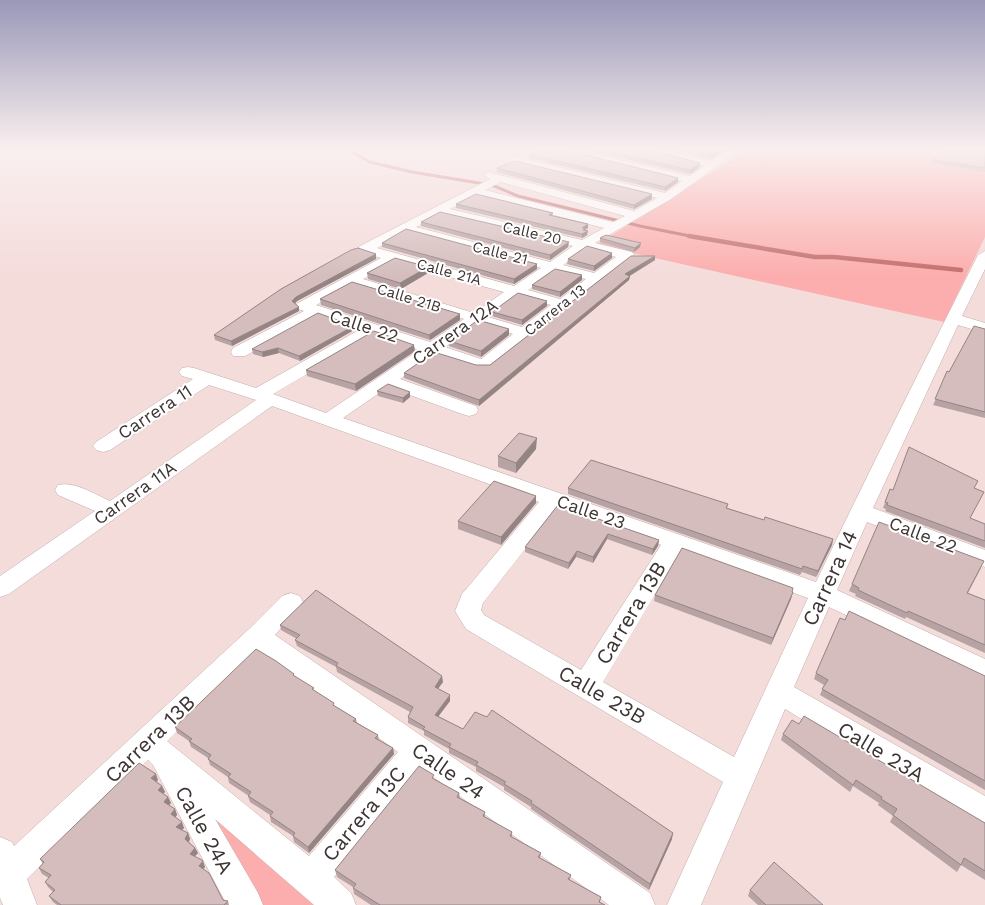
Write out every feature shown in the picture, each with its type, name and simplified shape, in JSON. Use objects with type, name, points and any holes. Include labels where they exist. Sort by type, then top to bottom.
[{"type":"street","points":[[404,228],[474,191]]},
{"type":"street","points":[[475,191],[618,226]]},
{"type":"street","points":[[549,191],[636,216]]},
{"type":"street","points":[[556,193],[560,191]]},
{"type":"street","points":[[644,191],[667,197]]},
{"type":"street","points":[[583,245],[636,216],[675,191]]},
{"type":"street","name":"Calle 20","points":[[438,210],[627,255]]},
{"type":"street","name":"Calle 21A","points":[[404,228],[365,249],[563,304]]},
{"type":"street","name":"Calle 21","points":[[404,228],[597,278]]},
{"type":"street","name":"Carrera 12A","points":[[328,420],[583,245]]},
{"type":"street","name":"Carrera 13","points":[[483,365],[627,255]]},
{"type":"street","points":[[239,352],[350,280],[393,257]]},
{"type":"street","name":"Carrera 14","points":[[684,905],[860,511],[984,259]]},
{"type":"street","name":"Calle 21B","points":[[350,280],[525,333]]},
{"type":"street","name":"Calle 22","points":[[309,308],[483,365]]},
{"type":"street","points":[[954,319],[985,328]]},
{"type":"street","name":"Carrera 11A","points":[[0,588],[112,510],[264,397],[372,329]]},
{"type":"street","name":"Calle 23","points":[[197,375],[823,594],[985,671]]},
{"type":"street","name":"Carrera 11","points":[[103,446],[197,375]]},
{"type":"street","points":[[386,380],[469,410]]},
{"type":"street","points":[[66,490],[112,510]]},
{"type":"street","name":"Calle 23B","points":[[553,499],[471,600],[468,611],[476,622],[740,776]]},
{"type":"street","name":"Calle 22","points":[[860,511],[985,559]]},
{"type":"street","name":"Carrera 13B","points":[[586,686],[675,541]]},
{"type":"street","name":"Carrera 13B","points":[[4,864],[155,749],[291,602]]},
{"type":"street","name":"Calle 24","points":[[258,636],[638,905]]},
{"type":"street","name":"Calle 23A","points":[[778,691],[985,814]]},
{"type":"street","points":[[155,749],[311,879],[339,905]]},
{"type":"street","name":"Calle 24A","points":[[155,749],[246,905]]},
{"type":"street","name":"Carrera 13C","points":[[311,879],[418,750]]},
{"type":"street","points":[[4,864],[20,905]]},
{"type":"shaded area","points":[[682,191],[985,191],[985,237],[944,322],[596,245]]},
{"type":"shaded area","points":[[225,817],[321,905],[257,905],[212,827]]},
{"type":"building","points":[[583,191],[641,191],[652,194],[634,205]]},
{"type":"building","points":[[476,194],[553,213],[549,215],[588,224],[582,228],[588,231],[582,234],[456,204]]},
{"type":"building","points":[[440,212],[569,242],[550,255],[421,222]]},
{"type":"building","points":[[406,229],[537,264],[514,279],[382,243]]},
{"type":"building","points":[[606,235],[641,243],[635,248],[600,238]]},
{"type":"building","points":[[587,246],[612,253],[594,266],[568,259]]},
{"type":"building","points":[[358,248],[376,254],[296,297],[292,301],[299,307],[231,341],[214,335],[281,289],[351,250]]},
{"type":"building","points":[[631,256],[655,256],[625,274],[630,276],[479,400],[404,373],[434,352],[476,365],[490,365]]},
{"type":"building","points":[[395,258],[428,267],[400,283],[367,273]]},
{"type":"building","points":[[555,269],[582,275],[560,292],[532,285]]},
{"type":"building","points":[[352,282],[460,314],[429,335],[320,299]]},
{"type":"building","points":[[518,293],[547,301],[522,320],[492,312]]},
{"type":"building","points":[[318,313],[354,326],[299,356],[278,348],[262,352],[252,349]]},
{"type":"building","points":[[478,320],[509,329],[481,351],[449,341]]},
{"type":"building","points":[[974,326],[985,329],[985,412],[935,399],[947,371],[949,372]]},
{"type":"building","points":[[374,331],[414,345],[355,384],[306,370]]},
{"type":"building","points":[[388,384],[410,392],[403,398],[377,391]]},
{"type":"building","points":[[519,433],[537,438],[516,463],[498,456]]},
{"type":"building","points":[[909,447],[978,481],[974,488],[984,492],[970,518],[985,524],[985,541],[887,505],[888,503],[885,502],[890,489],[893,490]]},
{"type":"building","points":[[591,460],[728,504],[726,508],[764,520],[765,517],[833,539],[818,571],[803,566],[802,569],[568,488]]},
{"type":"building","points":[[494,481],[536,496],[501,537],[458,521]]},
{"type":"building","points":[[558,505],[659,540],[653,549],[608,534],[593,557],[577,551],[569,563],[525,547]]},
{"type":"building","points":[[879,522],[984,561],[967,593],[985,600],[985,645],[908,611],[907,613],[858,590],[859,588],[852,584]]},
{"type":"building","points":[[682,548],[793,588],[773,638],[655,595]]},
{"type":"building","points":[[316,590],[442,676],[435,687],[450,695],[435,715],[463,729],[475,712],[487,717],[492,710],[673,833],[650,884],[531,803],[532,801],[504,784],[506,782],[476,765],[478,762],[449,747],[451,744],[423,729],[425,727],[408,717],[413,707],[336,666],[338,663],[295,640],[300,635],[280,625]]},
{"type":"building","points":[[849,611],[985,676],[985,781],[822,689],[828,680],[816,673],[840,618],[845,620]]},
{"type":"building","points":[[256,649],[314,688],[312,689],[334,703],[333,705],[356,719],[353,721],[378,735],[375,738],[393,748],[308,847],[293,836],[295,833],[270,816],[273,812],[248,796],[251,792],[228,777],[231,774],[208,759],[211,755],[189,741],[192,739],[175,727]]},
{"type":"building","points":[[804,716],[985,823],[985,871],[964,858],[961,865],[893,815],[897,809],[881,799],[882,797],[856,780],[853,785],[783,734],[792,720],[799,724]]},
{"type":"building","points":[[139,763],[156,774],[151,778],[162,786],[158,790],[168,797],[164,802],[175,809],[171,814],[182,822],[176,827],[188,833],[185,839],[195,848],[190,854],[203,861],[199,866],[209,873],[223,900],[228,901],[224,905],[61,905],[49,896],[55,890],[45,882],[51,875],[39,868],[44,862],[40,859]]},
{"type":"building","points":[[419,766],[434,775],[432,778],[459,793],[457,797],[485,812],[483,816],[512,832],[510,836],[541,853],[538,857],[571,875],[568,879],[601,897],[599,902],[605,905],[380,905],[353,888],[356,884],[335,870]]},
{"type":"building","points":[[774,862],[823,905],[766,905],[750,890]]},
{"type":"waterway","points":[[507,191],[518,196],[640,226],[695,237]]},
{"type":"waterway","points":[[689,236],[695,237]]},
{"type":"waterway","points":[[695,237],[815,257],[834,257],[961,270]]}]
